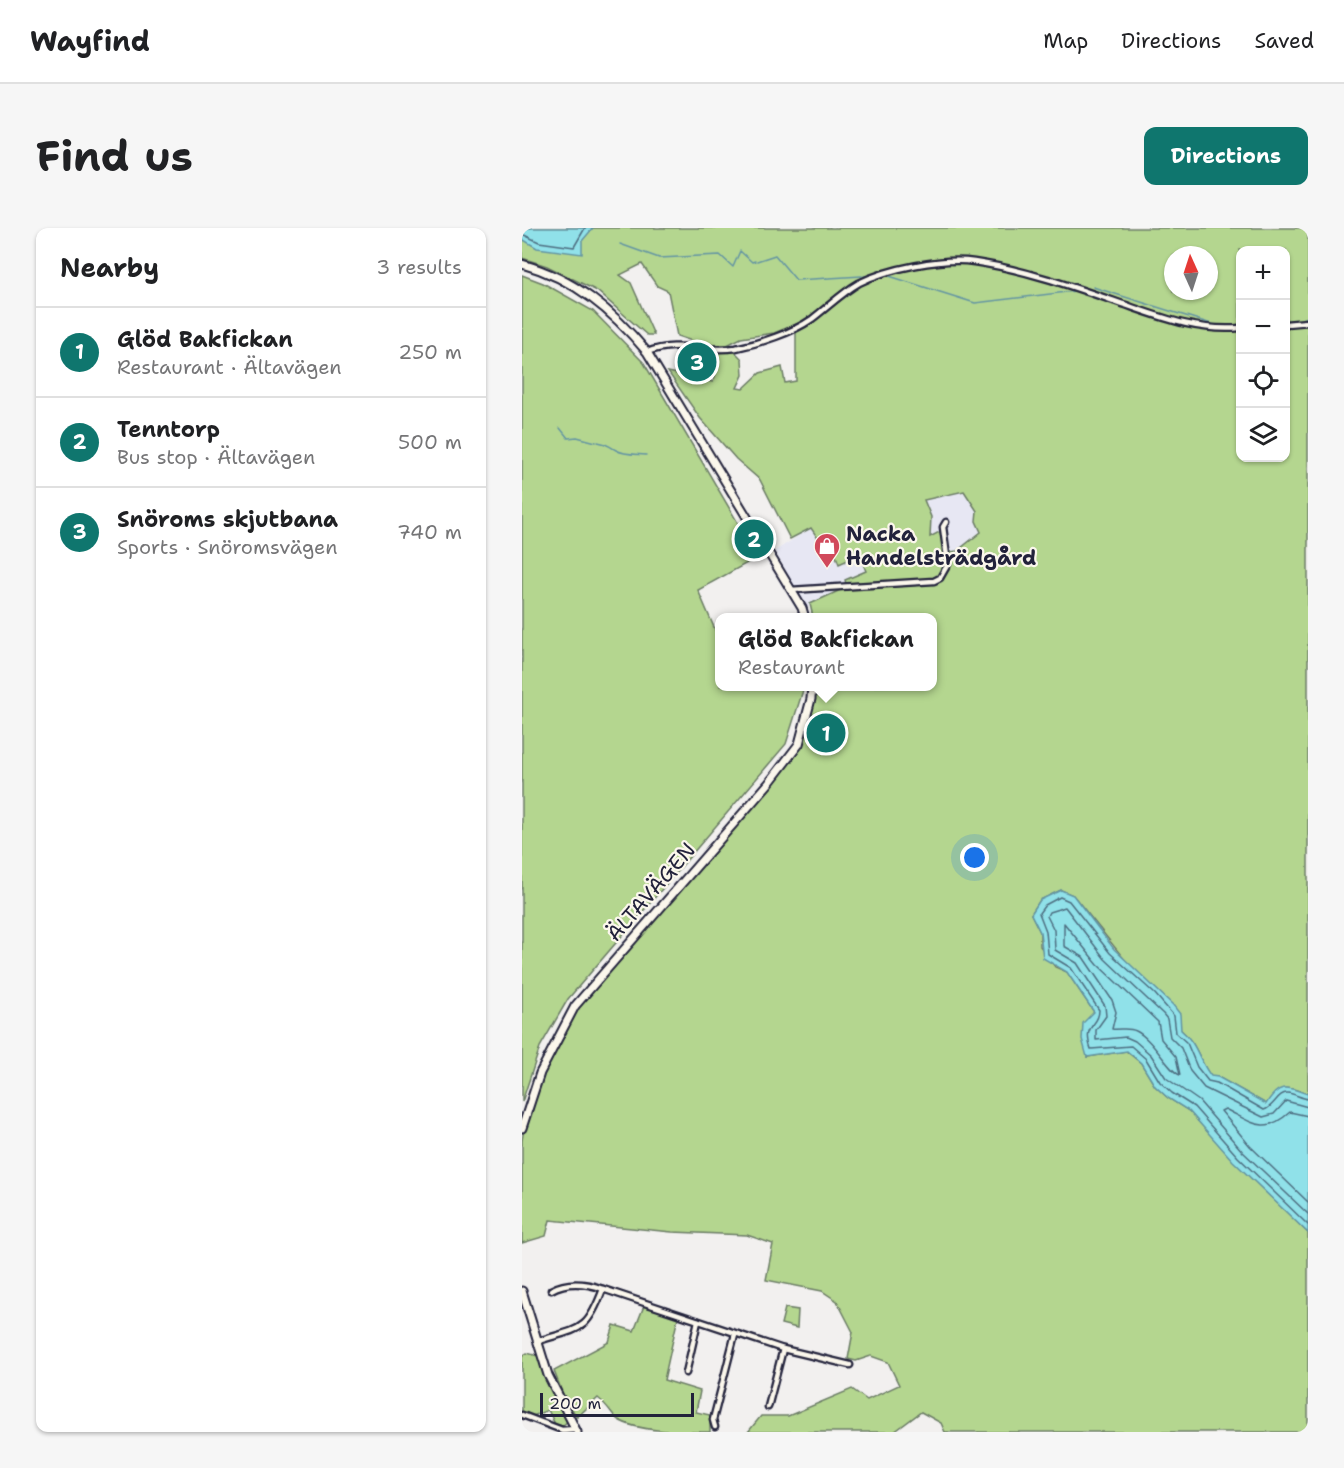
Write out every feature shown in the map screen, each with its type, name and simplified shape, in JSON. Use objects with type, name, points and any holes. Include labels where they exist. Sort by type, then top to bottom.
[{"type":"main road","points":[[522,264],[561,278],[593,297],[626,327],[647,352],[791,590],[802,613]]},
{"type":"main road","name":"ÄLTAVÄGEN","points":[[522,1128],[540,1073],[575,1006],[769,783],[799,744],[812,691]]},
{"type":"main road","points":[[522,1291],[555,1391],[577,1431]]},
{"type":"street","points":[[647,352],[663,346],[681,345],[736,348],[794,330],[859,284],[883,274],[931,263],[972,261],[1050,279],[1187,326],[1217,330],[1236,328]]},
{"type":"street","points":[[1290,324],[1308,322]]},
{"type":"street","points":[[791,590],[934,581],[940,578],[948,564],[943,527],[946,522]]},
{"type":"street","points":[[551,1290],[575,1284],[588,1284],[783,1349],[850,1365]]},
{"type":"street","points":[[538,1341],[582,1327],[592,1318],[603,1289]]},
{"type":"street","points":[[686,1373],[698,1321]]},
{"type":"street","points":[[716,1427],[713,1420],[735,1334]]},
{"type":"street","points":[[768,1407],[783,1349]]},
{"type":"street","points":[[522,1415],[562,1430],[577,1431]]},
{"type":"shaded area","points":[[964,490],[977,511],[976,521],[981,532],[957,551],[949,553],[930,537],[923,500]]},
{"type":"shaded area","name":"Nacka Handelsträdgård","points":[[811,528],[817,537],[859,555],[866,571],[845,580],[847,587],[806,608],[775,551]]},
{"type":"green space","points":[[522,228],[1308,228],[1308,1094],[1288,1088],[1280,1090],[1266,1104],[1218,1077],[1211,1077],[1191,1041],[1073,895],[1061,890],[1040,900],[1031,914],[1040,932],[1040,946],[1055,967],[1067,972],[1094,1012],[1090,1018],[1087,1057],[1126,1051],[1141,1063],[1155,1086],[1168,1098],[1189,1111],[1234,1161],[1308,1233],[1308,1432],[945,1432],[941,1423],[921,1412],[894,1432],[748,1432],[761,1416],[788,1416],[852,1389],[867,1400],[899,1385],[888,1362],[871,1356],[856,1361],[848,1359],[853,1332],[837,1301],[822,1291],[766,1280],[773,1244],[747,1235],[672,1232],[550,1220],[546,1236],[522,1243],[522,1141],[525,1124],[543,1072],[576,1008],[801,744],[816,691],[937,691],[937,613],[812,613],[810,604],[847,587],[845,580],[866,571],[859,555],[839,564],[832,545],[817,537],[811,528],[790,539],[760,480],[736,459],[700,418],[668,372],[713,382],[717,370],[715,350],[734,351],[742,359],[743,375],[737,388],[743,389],[760,373],[782,367],[785,383],[796,381],[796,324],[774,333],[741,338],[727,345],[704,345],[677,336],[668,291],[657,286],[642,264],[620,275],[631,283],[654,335],[647,335],[597,291],[547,266],[522,258]],"holes":[[[964,491],[977,511],[976,521],[981,532],[957,551],[950,552],[943,530],[930,537],[931,517],[924,500]]]},
{"type":"green space","points":[[522,275],[543,283],[593,311],[644,363],[758,557],[698,590],[715,630],[715,691],[803,691],[786,744],[568,999],[540,1047],[522,1102]]},
{"type":"green space","points":[[644,1306],[678,1317],[664,1380],[700,1391],[696,1412],[710,1415],[710,1432],[636,1427],[617,1419],[598,1398],[577,1417],[564,1397],[554,1371],[609,1342],[614,1325],[634,1331]]},
{"type":"green space","points":[[785,1308],[798,1310],[797,1328],[781,1324]]},
{"type":"green space","points":[[527,1353],[538,1356],[554,1398],[568,1421],[562,1426],[555,1424],[548,1410],[533,1416],[522,1411],[522,1356]]},
{"type":"water","points":[[522,228],[593,228],[582,241],[582,254],[537,248],[522,239]]},
{"type":"water","points":[[1061,890],[1073,895],[1114,949],[1173,1005],[1180,1014],[1181,1030],[1191,1041],[1211,1076],[1218,1077],[1266,1104],[1275,1092],[1283,1088],[1308,1094],[1308,1233],[1233,1161],[1189,1111],[1168,1098],[1155,1086],[1141,1063],[1127,1051],[1087,1057],[1082,1039],[1083,1023],[1094,1012],[1067,972],[1043,958],[1040,932],[1031,914],[1040,900]]},
{"type":"waterway","points":[[620,244],[659,258],[720,255],[733,267],[740,251],[752,262],[755,261]]},
{"type":"waterway","points":[[757,261],[775,255],[796,280],[862,276]]},
{"type":"waterway","points":[[864,276],[872,275]]},
{"type":"waterway","points":[[886,275],[975,303],[1075,291]]},
{"type":"waterway","points":[[1093,287],[1218,326]]},
{"type":"waterway","points":[[1298,321],[1308,317]]},
{"type":"waterway","points":[[560,428],[568,438],[577,437],[596,442]]},
{"type":"waterway","points":[[598,442],[623,453],[646,455]]},
{"type":"place","name":"Snöroms skjutbana","points":[[697,362]]},
{"type":"place","name":"Tenntorp","points":[[754,539]]},
{"type":"place","name":"Nacka Handelsträdgård","points":[[827,569]]},
{"type":"place","name":"Glöd Bakfickan","points":[[826,733]]}]
